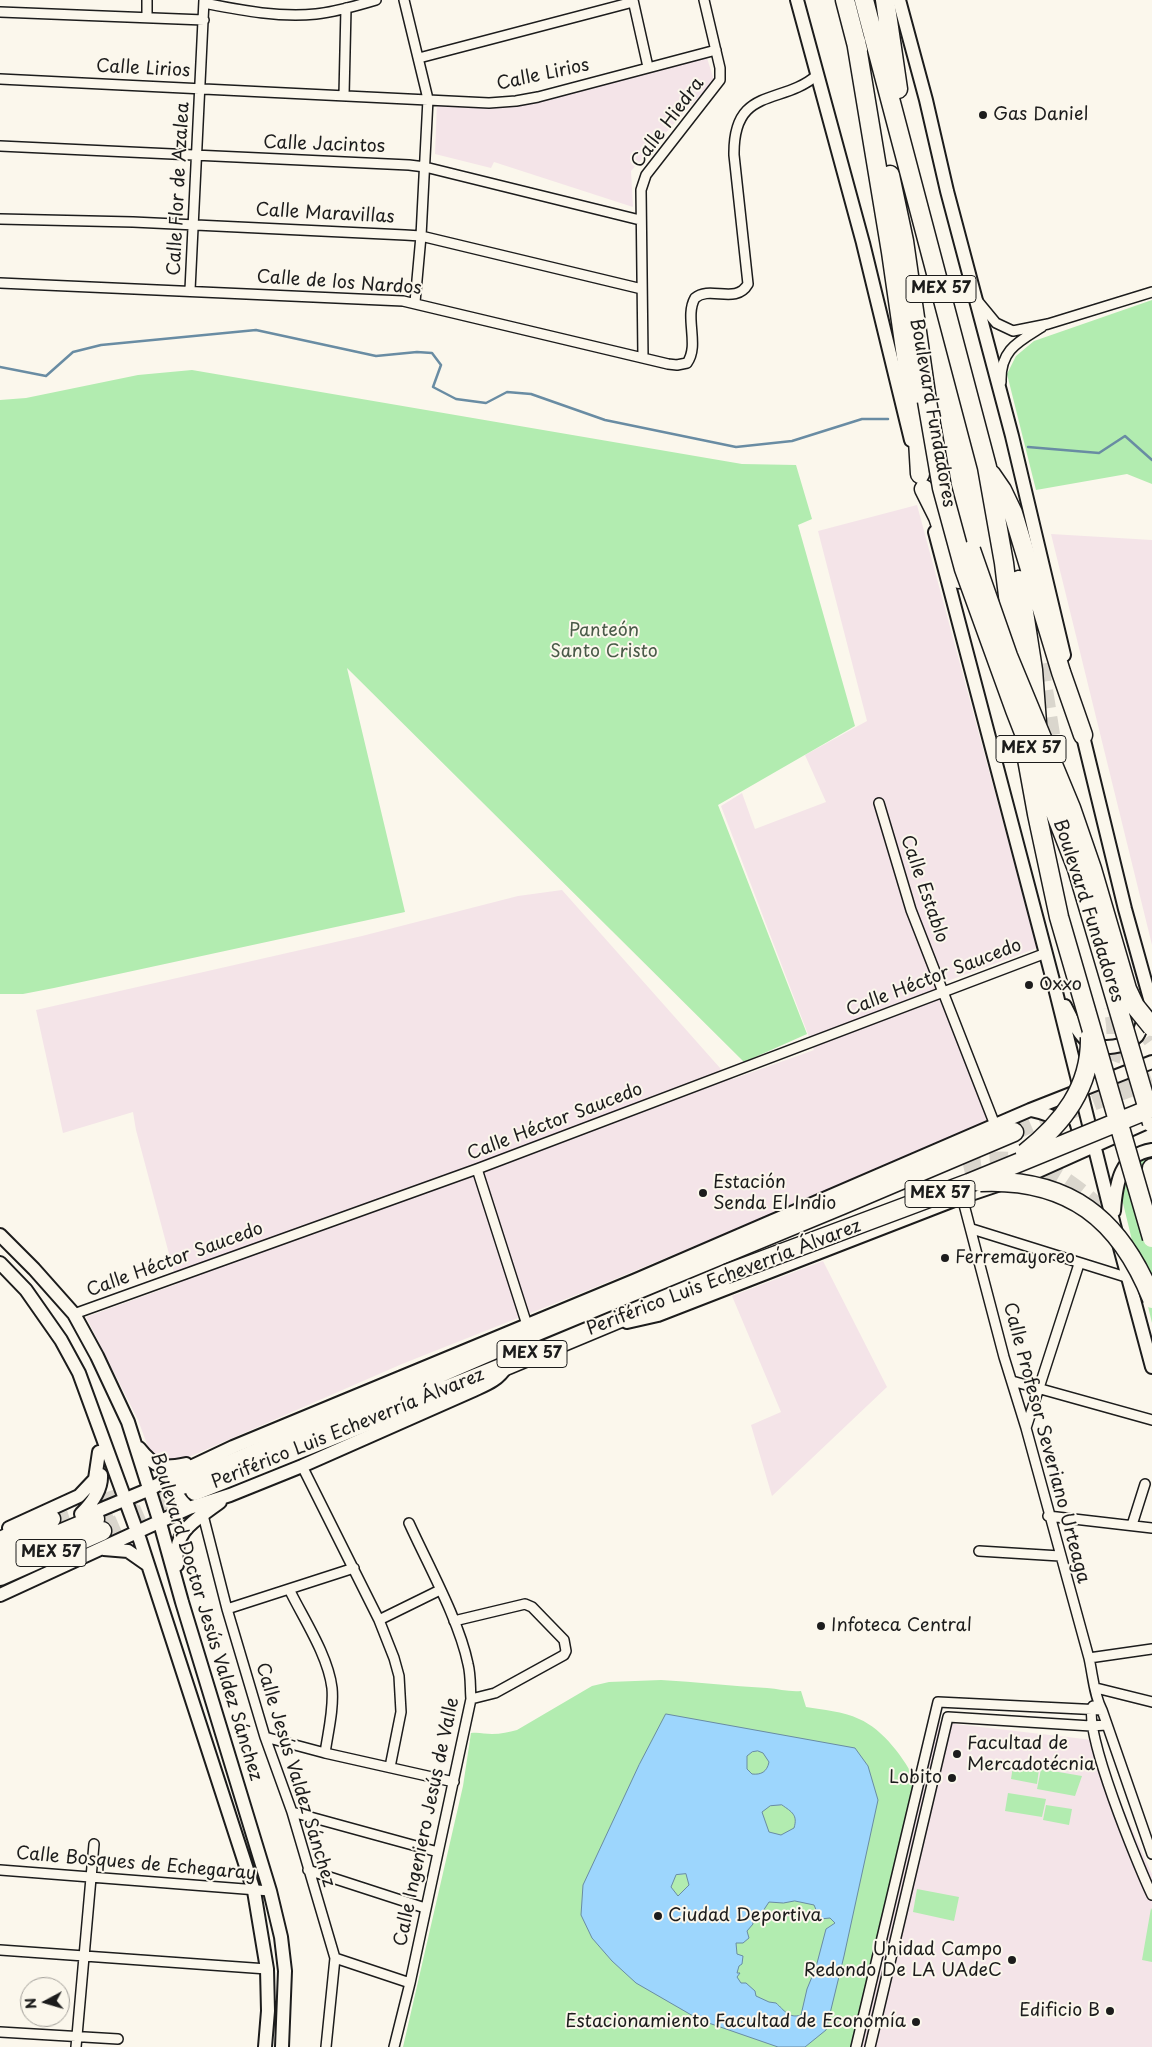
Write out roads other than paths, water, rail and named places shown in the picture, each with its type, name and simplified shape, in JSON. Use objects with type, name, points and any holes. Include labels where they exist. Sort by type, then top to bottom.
[{"type":"highway","name":"Boulevard Fundadores","points":[[845,0],[889,169],[904,241],[914,404],[942,488],[964,569],[1015,710],[1077,869],[1148,1101]]},
{"type":"highway","name":"Boulevard Fundadores","points":[[864,0],[974,413],[986,467],[1004,563],[1028,767],[1048,866],[1060,916],[1152,1238]]},
{"type":"highway","points":[[885,0],[908,164]]},
{"type":"highway","points":[[914,404],[915,441],[922,482],[944,533],[1001,696]]},
{"type":"highway","points":[[914,404],[977,568],[1008,656],[1071,808],[1092,869],[1127,988],[1135,1006],[1152,1027]]},
{"type":"highway","points":[[986,467],[1007,510],[1022,564],[1037,635],[1040,664]]},
{"type":"highway","points":[[986,467],[1002,490],[1013,514],[1061,672],[1083,735]]},
{"type":"highway","points":[[999,496],[1019,584],[1032,661],[1039,756],[1056,874],[1090,1025],[1088,1061],[1076,1098],[1053,1130],[1007,1167]]},
{"type":"highway","name":"MEX 57","points":[[1148,1101],[1152,1121]]},
{"type":"highway","name":"Periférico Luis Echeverría Álvarez","points":[[183,1488],[508,1365],[726,1274],[966,1190],[1007,1167],[1148,1101]]},
{"type":"highway","name":"Periférico Luis Echeverría Álvarez","points":[[183,1488],[206,1466],[528,1329],[842,1205],[1013,1132]]},
{"type":"highway","points":[[842,1205],[876,1200],[963,1165]]},
{"type":"highway","points":[[1152,1168],[1152,1192]]},
{"type":"highway","points":[[966,1190],[999,1182],[1028,1184],[1051,1190],[1092,1212],[1117,1236],[1130,1254],[1152,1299]]},
{"type":"highway","points":[[0,1541],[51,1519]]},
{"type":"highway","name":"MEX 57","points":[[0,1559],[99,1531]]},
{"type":"highway","name":"MEX 57","points":[[0,1576],[99,1531]]},
{"type":"main road","points":[[797,0],[863,243],[914,404]]},
{"type":"main road","points":[[899,0],[1012,436],[1083,735],[1152,1006]]},
{"type":"main road","points":[[922,482],[1082,1090],[1114,1225],[1152,1368]]},
{"type":"main road","points":[[1055,988],[1086,1040],[1098,1046],[1111,1047],[1136,1037],[1141,1028],[1146,1012],[1144,979]]},
{"type":"main road","points":[[528,1329],[636,1280],[1030,1110],[1152,1062]]},
{"type":"main road","points":[[1030,1110],[1052,1115],[1059,1121],[1064,1130],[1065,1141],[1061,1153],[1052,1165]]},
{"type":"main road","points":[[592,1329],[658,1315],[966,1190],[1052,1165],[1152,1121]]},
{"type":"main road","points":[[1114,1225],[1115,1198],[1125,1164],[1134,1156],[1152,1150]]},
{"type":"main road","name":"Boulevard Doctor Jesús Valdez Sánchez","points":[[0,1235],[34,1269],[74,1314],[112,1388],[134,1441],[270,1891],[281,1937],[285,1971],[282,2047]]},
{"type":"main road","name":"Boulevard Doctor Jesús Valdez Sánchez","points":[[0,1263],[26,1290],[60,1340],[79,1373],[148,1565],[254,1891],[267,1969],[268,2011],[265,2047]]},
{"type":"main road","points":[[182,1602],[176,1549],[178,1540],[188,1527],[230,1495],[302,1466],[493,1381],[500,1376],[508,1365]]},
{"type":"main road","points":[[0,1550],[76,1520],[93,1502],[102,1481],[93,1408]]},
{"type":"main road","points":[[134,1441],[148,1459],[159,1466],[206,1466]]},
{"type":"main road","points":[[0,1532],[79,1496],[96,1480],[99,1452]]},
{"type":"main road","points":[[0,1595],[99,1531],[125,1498],[150,1489],[183,1488],[230,1495]]},
{"type":"main road","points":[[99,1531],[137,1533],[160,1522],[183,1488]]},
{"type":"main road","points":[[76,1520],[99,1531],[148,1565]]},
{"type":"street","points":[[147,0],[147,18]]},
{"type":"street","points":[[204,2],[250,11],[295,15],[326,13],[376,0]]},
{"type":"street","points":[[404,0],[428,99],[421,236],[415,302]]},
{"type":"street","name":"Calle Hiedra","points":[[643,357],[641,190],[646,175],[720,80],[720,68],[704,0]]},
{"type":"street","points":[[419,58],[633,1],[648,67]]},
{"type":"street","name":"Calle Flor de Azalea","points":[[190,290],[204,2]]},
{"type":"street","points":[[344,95],[346,8]]},
{"type":"street","points":[[0,12],[204,20]]},
{"type":"street","name":"Calle Lirios","points":[[0,79],[489,103],[516,101],[716,50]]},
{"type":"street","name":"Calle de los Nardos","points":[[0,283],[190,290],[415,302],[668,364],[682,365],[687,363],[691,353],[691,309],[695,298],[704,294],[739,293],[748,284],[734,155],[735,141],[741,120],[748,110],[766,97],[806,84],[817,75]]},
{"type":"street","name":"Calle Jacintos","points":[[0,146],[425,167],[640,220]]},
{"type":"street","name":"Calle Maravillas","points":[[0,219],[194,224],[421,236],[642,289]]},
{"type":"street","points":[[976,298],[996,322],[1004,328],[1013,331],[1048,324],[1152,292]]},
{"type":"street","points":[[1002,398],[1001,371],[1003,362],[1010,349],[1048,324]]},
{"type":"street","name":"Calle Establo","points":[[879,803],[911,910],[995,1125]]},
{"type":"street","name":"Calle Héctor Saucedo","points":[[74,1314],[477,1169],[1046,953]]},
{"type":"street","points":[[477,1169],[528,1329]]},
{"type":"street","name":"Calle Profesor Severiano Urteaga","points":[[966,1190],[972,1229],[1048,1516],[1089,1658],[1096,1688],[1096,1699],[1090,1711]]},
{"type":"street","points":[[972,1229],[1079,1264],[1129,1278]]},
{"type":"street","points":[[1026,1428],[1079,1264]]},
{"type":"street","points":[[1012,1381],[1152,1420]]},
{"type":"street","points":[[302,1466],[379,1620],[394,1658],[401,1694],[401,1712],[390,1768]]},
{"type":"street","points":[[1132,1525],[1145,1484]]},
{"type":"street","name":"Calle Jesús Valdez Sánchez","points":[[203,1515],[227,1609],[265,1737],[292,1812],[335,1958],[326,2047]]},
{"type":"street","points":[[1048,1516],[1152,1528]]},
{"type":"street","name":"Calle Ingeniero Jesús de Valle","points":[[394,2047],[410,1984],[471,1699],[469,1665],[454,1621],[409,1523]]},
{"type":"street","points":[[978,1551],[1060,1556]]},
{"type":"street","points":[[227,1609],[354,1568]]},
{"type":"street","points":[[288,1589],[322,1655],[330,1675],[332,1702],[325,1753]]},
{"type":"street","points":[[379,1620],[440,1590]]},
{"type":"street","points":[[454,1621],[525,1604],[532,1607],[564,1640],[566,1645],[564,1655],[495,1693],[471,1699]]},
{"type":"street","points":[[1089,1658],[1152,1649]]},
{"type":"street","points":[[1096,1688],[1152,1702],[1152,1695]]},
{"type":"street","name":"Calle Profesor Severiano Urteaga","points":[[1096,1699],[1102,1710],[1152,1854]]},
{"type":"street","points":[[856,2047],[938,1702],[1090,1711],[1102,1710]]},
{"type":"street","points":[[1090,1711],[1091,1726],[1102,1764],[1152,1895]]},
{"type":"street","points":[[870,2047],[948,1717],[1091,1726],[1106,1725]]},
{"type":"street","points":[[265,1737],[325,1753],[454,1782]]},
{"type":"street","points":[[292,1812],[438,1852]]},
{"type":"street","points":[[76,2047],[94,1844]]},
{"type":"street","name":"Calle Bosques de Echegaray","points":[[0,1870],[182,1882],[254,1891],[270,1891]]},
{"type":"street","points":[[308,1870],[425,1908]]},
{"type":"street","points":[[0,1950],[267,1969]]},
{"type":"street","points":[[335,1958],[410,1984]]},
{"type":"street","points":[[0,2032],[118,2039]]},
{"type":"water","points":[[666,1714],[855,1748],[868,1766],[878,1800],[844,1956],[826,2030],[805,2047],[778,2047],[700,2020],[636,1983],[612,1961],[592,1938],[581,1915],[583,1885],[639,1765]],"holes":[[[758,1751],[763,1753],[769,1762],[767,1768],[761,1773],[752,1774],[747,1769],[747,1756],[752,1752]],[[782,1805],[791,1812],[795,1817],[794,1828],[781,1835],[769,1832],[762,1812],[770,1806]],[[686,1874],[689,1885],[678,1896],[671,1887],[676,1875]],[[795,1901],[814,1905],[820,1919],[830,1918],[835,1923],[826,1929],[801,2015],[797,2016],[790,2015],[776,2003],[756,1996],[755,1991],[746,1983],[741,1983],[737,1977],[740,1973],[737,1973],[739,1966],[742,1964],[743,1956],[737,1954],[736,1943],[743,1943],[749,1938],[747,1931],[753,1924],[752,1919],[761,1914],[769,1902],[783,1903]]]},
{"type":"waterway","points":[[0,367],[46,376],[73,352],[101,345],[256,330],[376,356],[417,352],[432,353],[441,365],[433,387],[456,399],[486,403],[507,392],[531,394],[605,420],[736,447],[792,441],[862,419],[888,419]]},
{"type":"waterway","points":[[1028,447],[1099,453],[1125,436],[1152,460]]},
{"type":"tunnel","points":[[1040,664],[1055,760]]},
{"type":"tunnel","points":[[1098,1084],[1109,1066],[1114,1048],[1115,1028],[1112,1007]]},
{"type":"tunnel","points":[[1133,1014],[1152,1040]]},
{"type":"tunnel","points":[[1068,1111],[1152,1080]]},
{"type":"tunnel","points":[[1014,1131],[1063,1110]]},
{"type":"tunnel","points":[[963,1165],[986,1161],[1007,1161],[1044,1169],[1076,1189],[1109,1218]]},
{"type":"tunnel","points":[[95,1519],[182,1485]]},
{"type":"tunnel","points":[[51,1519],[130,1494]]},
{"type":"tunnel","points":[[102,1531],[166,1503]]},
{"type":"place","name":"Gas Daniel","points":[[983,115]]},
{"type":"place","name":"Oxxo","points":[[1029,985]]},
{"type":"place","name":"Estación Senda El Indio","points":[[703,1193]]},
{"type":"place","name":"Ferremayoreo","points":[[945,1258]]},
{"type":"place","name":"Infoteca Central","points":[[821,1626]]},
{"type":"place","name":"Facultad de Mercadotécnia","points":[[957,1754]]},
{"type":"place","name":"Lobito","points":[[952,1778]]},
{"type":"place","name":"Ciudad Deportiva","points":[[658,1916]]},
{"type":"place","name":"Unidad Campo Redondo De LA UAdeC","points":[[1012,1960]]},
{"type":"place","name":"Edificio B","points":[[1110,2011]]},
{"type":"place","name":"Estacionamiento Facultad de Economía","points":[[916,2022]]},
{"type":"park label","name":"Panteón Santo Cristo","points":[[604,641]]}]
